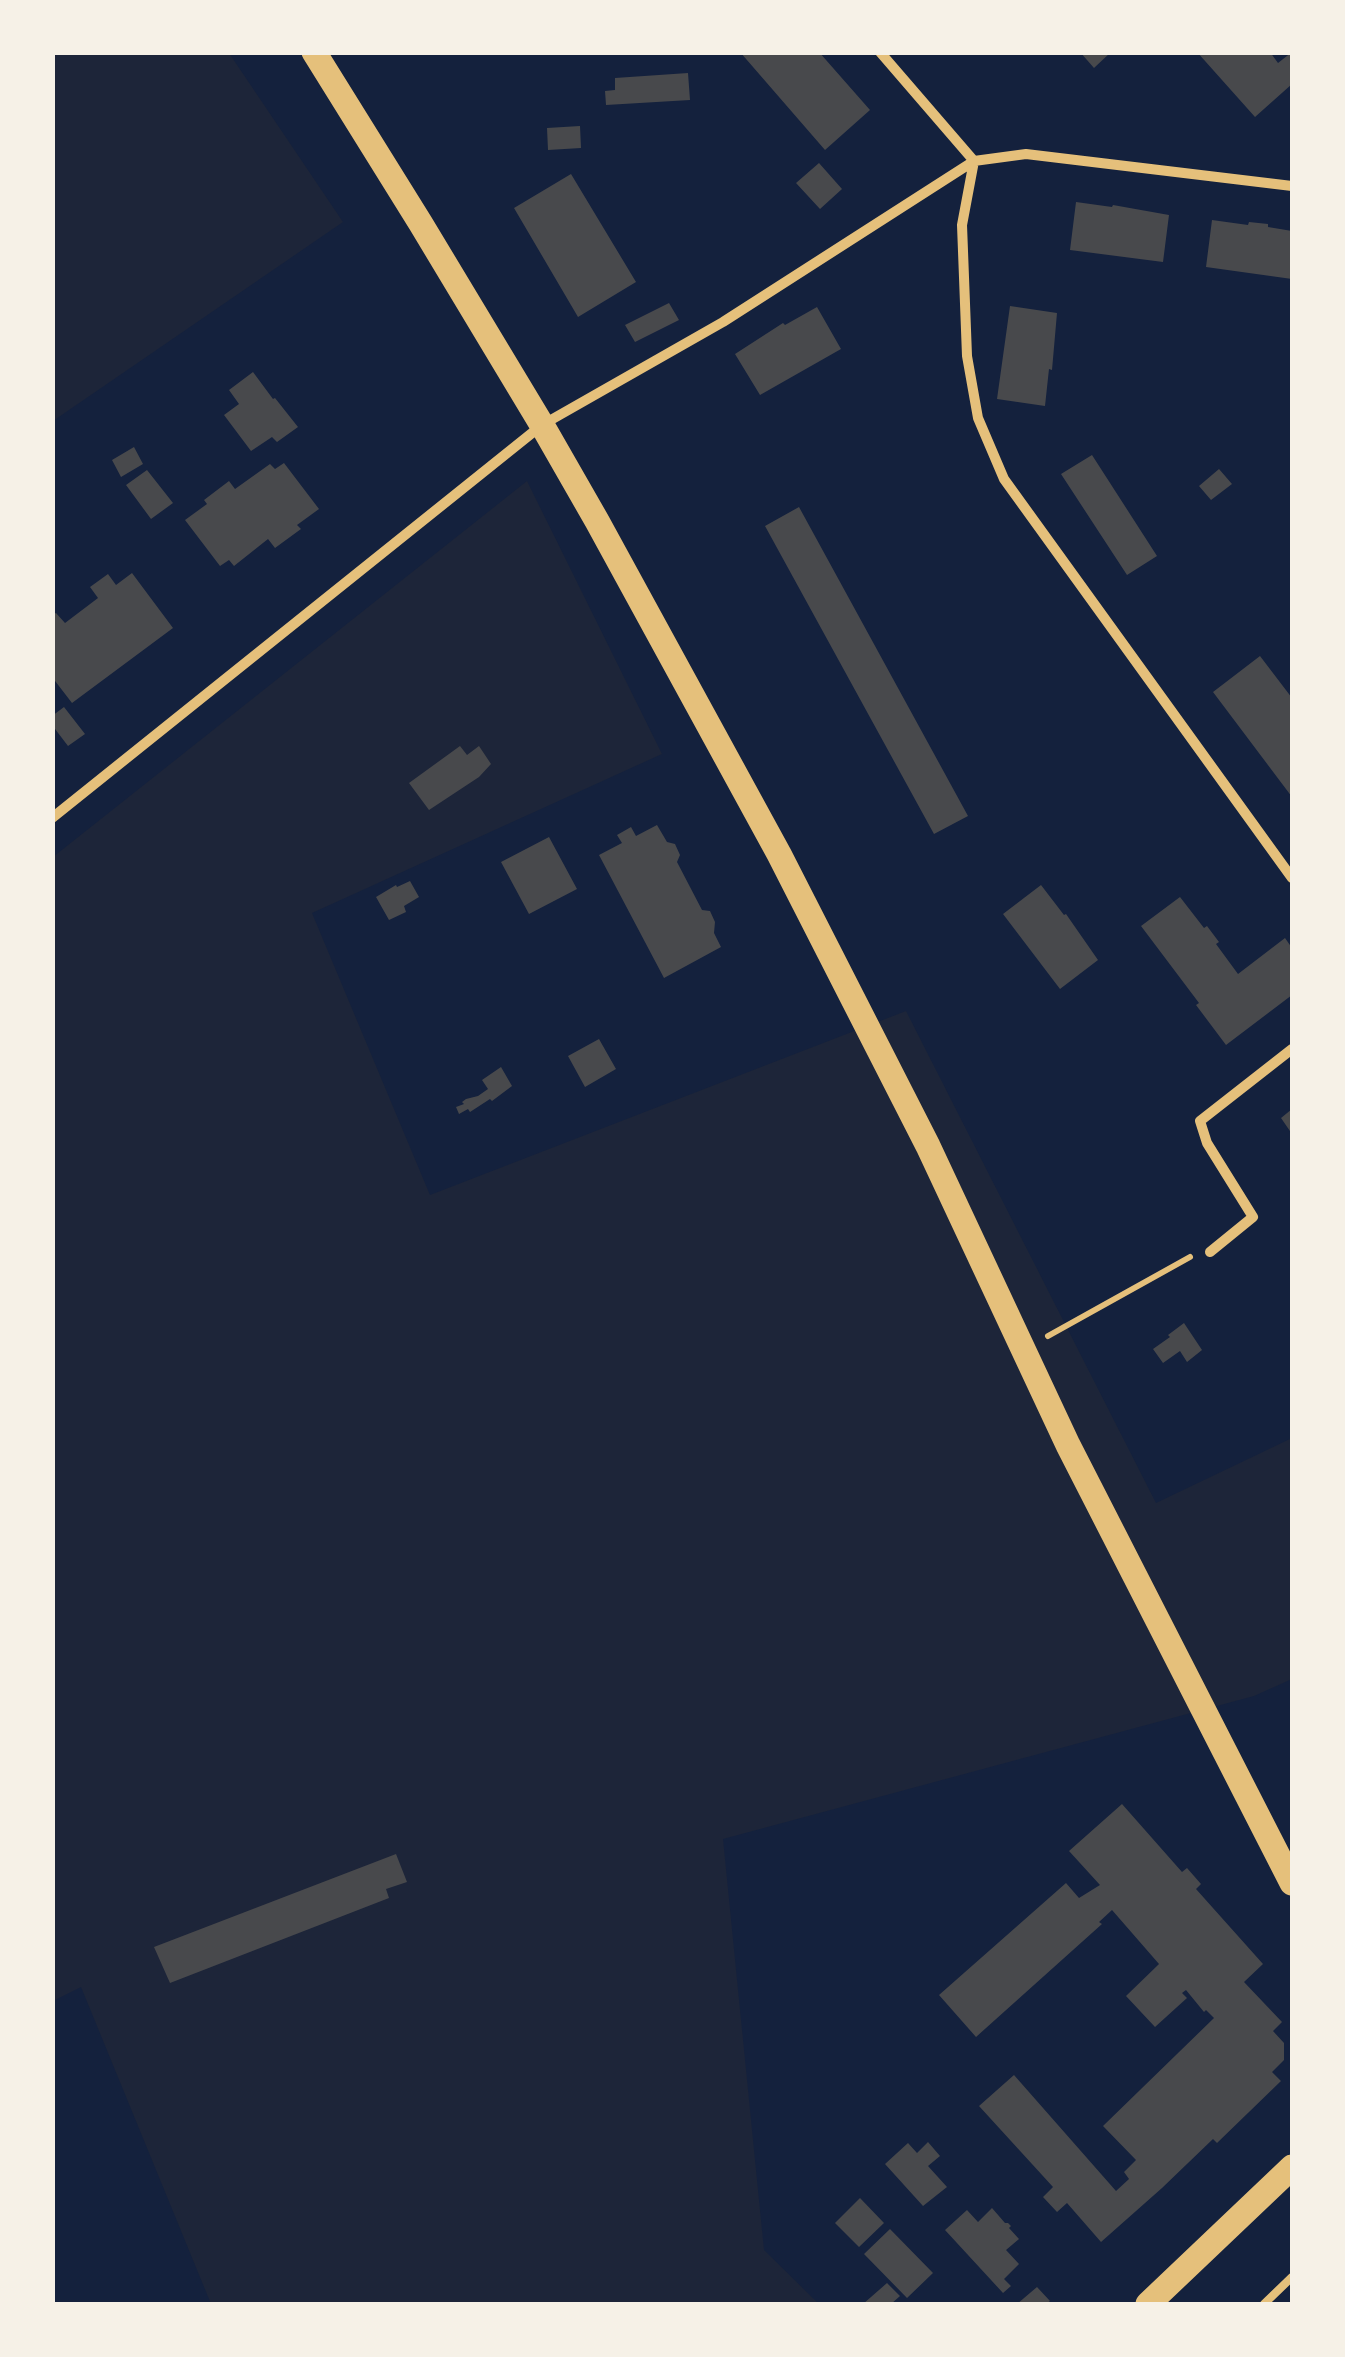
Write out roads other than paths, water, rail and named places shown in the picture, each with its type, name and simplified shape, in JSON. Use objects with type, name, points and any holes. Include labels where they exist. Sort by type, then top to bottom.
[{"type":"main road","points":[[314,52],[542,425],[779,854],[928,1146],[1068,1445],[1292,1883]]},
{"type":"main road","points":[[1148,2304],[1292,2167]]},
{"type":"street","points":[[880,52],[974,162]]},
{"type":"street","points":[[52,818],[542,425],[723,322],[974,162],[1026,154],[1292,186]]},
{"type":"street","points":[[974,162],[962,226],[968,356],[978,418],[1004,479],[1292,878]]},
{"type":"street","points":[[1210,1252],[1253,1218],[1207,1144],[1200,1121],[1292,1049]]},
{"type":"lane","points":[[1264,2304],[1292,2277]]}]
